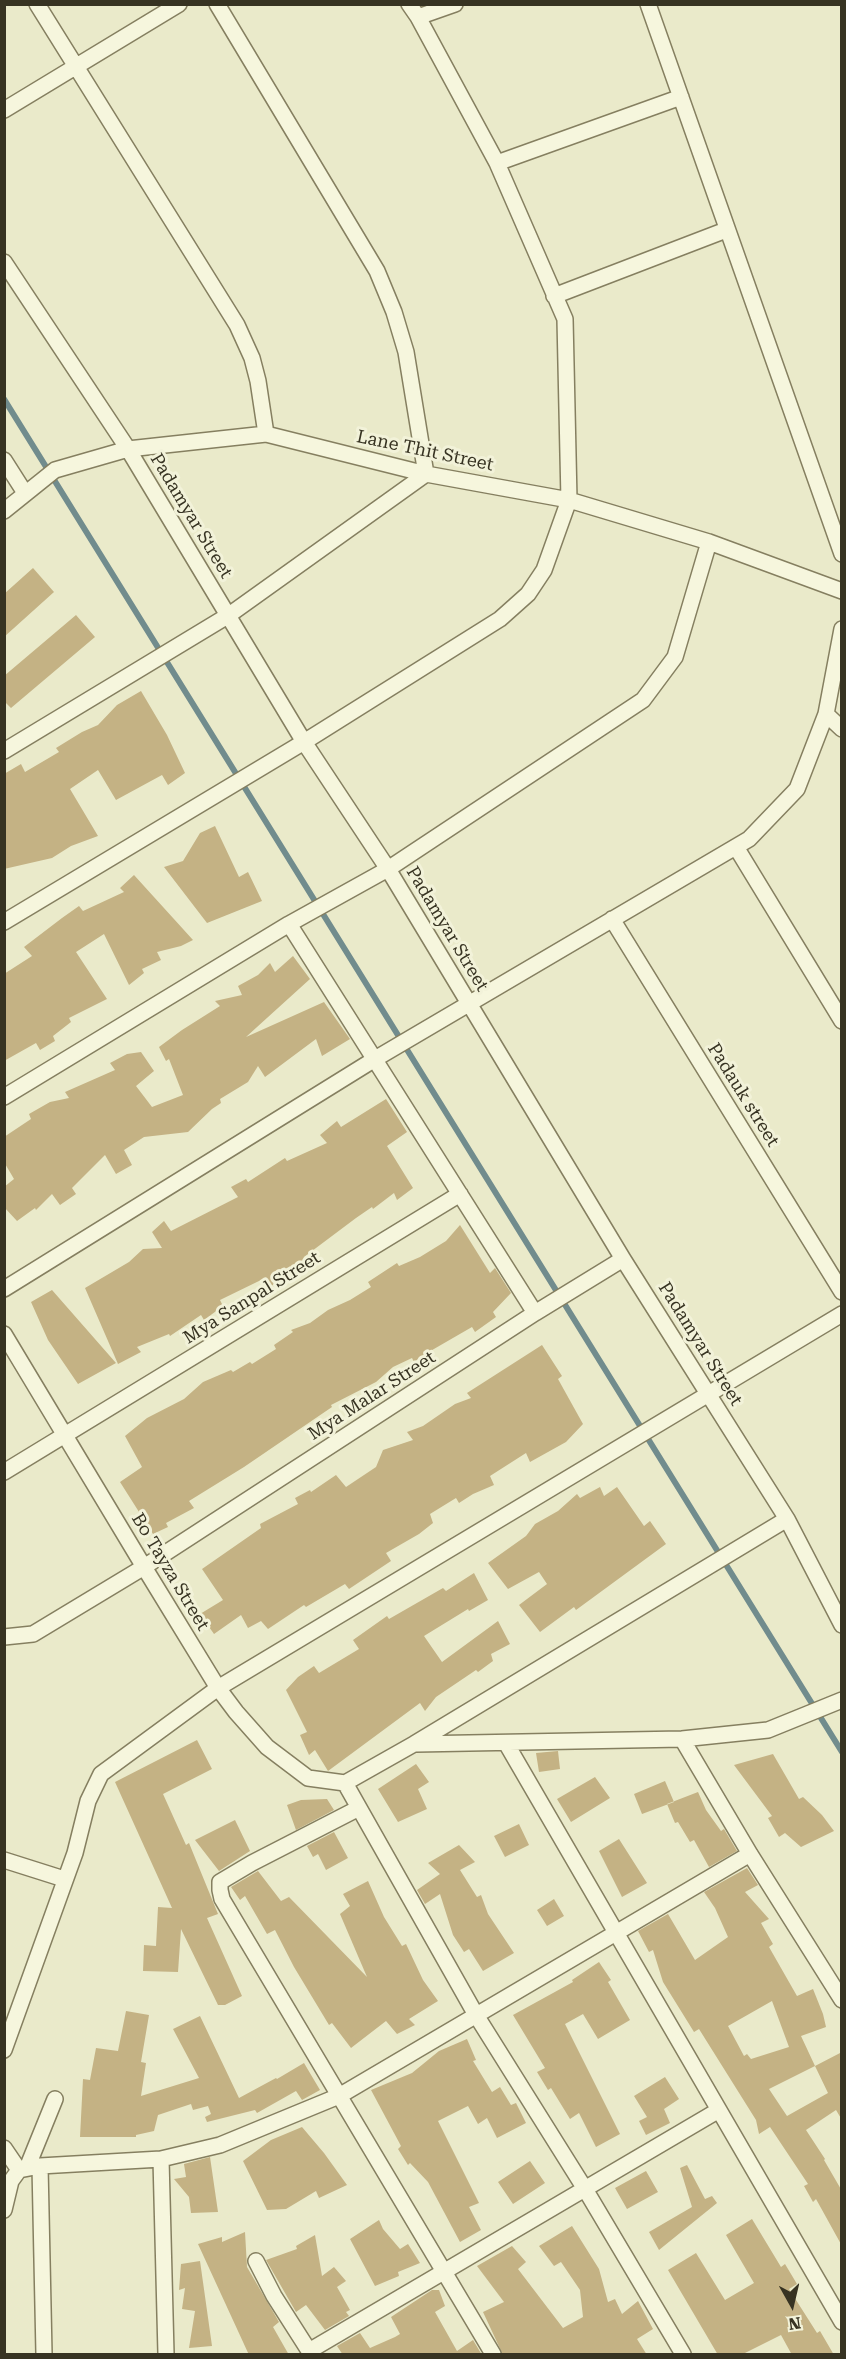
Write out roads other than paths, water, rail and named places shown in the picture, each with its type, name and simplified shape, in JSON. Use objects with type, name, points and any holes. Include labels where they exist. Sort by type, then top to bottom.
[{"type":"street","points":[[37,4],[237,325],[252,358],[266,434]]},
{"type":"street","points":[[4,110],[179,4]]},
{"type":"street","points":[[4,751],[229,615],[426,474],[406,352],[394,312],[376,271],[217,4]]},
{"type":"street","points":[[4,922],[304,742],[500,619],[528,594],[544,570],[569,500],[565,319],[533,241],[497,163],[413,11],[455,4]]},
{"type":"street","points":[[648,4],[842,554]]},
{"type":"street","points":[[497,163],[681,97]]},
{"type":"street","points":[[554,296],[726,230]]},
{"type":"street","name":"Padamyar Street","points":[[4,262],[128,449],[304,742],[388,869],[623,1259],[787,1519],[842,1626]]},
{"type":"street","name":"Lane Thit Street","points":[[4,511],[55,470],[128,449],[266,434],[426,474],[569,500],[709,542],[842,591]]},
{"type":"street","points":[[4,460],[25,493]]},
{"type":"street","points":[[4,1097],[289,924],[388,869],[643,700],[675,657],[709,542]]},
{"type":"street","points":[[4,1289],[375,1059],[750,839],[797,789],[826,714],[842,629]]},
{"type":"street","points":[[826,714],[842,729]]},
{"type":"street","points":[[736,847],[842,1021]]},
{"type":"street","name":"Padauk street","points":[[612,919],[842,1292]]},
{"type":"street","points":[[289,924],[535,1313]]},
{"type":"street","name":"Mya Sanpal Street","points":[[4,1472],[460,1194]]},
{"type":"street","name":"Mya Malar Street","points":[[4,1637],[33,1634],[144,1568],[535,1313],[623,1259]]},
{"type":"street","points":[[4,2050],[75,1853],[88,1801],[101,1774],[218,1688],[842,1314]]},
{"type":"street","name":"Bo Tayza Street","points":[[4,1334],[144,1568],[218,1688],[236,1712],[267,1747],[308,1778],[345,1783]]},
{"type":"street","points":[[683,2355],[585,2189],[476,2015],[345,1783],[414,1744],[787,1519]]},
{"type":"street","points":[[414,1744],[682,1739],[768,1730],[842,1700]]},
{"type":"street","points":[[682,1739],[750,1854],[842,2000]]},
{"type":"street","points":[[506,1743],[842,2322]]},
{"type":"street","points":[[359,1808],[220,1882],[222,1899],[493,2355]]},
{"type":"street","points":[[4,2210],[11,2181],[28,2168],[162,2159],[220,2145],[339,2096],[750,1854]]},
{"type":"street","points":[[4,1860],[64,1879]]},
{"type":"street","points":[[44,2355],[28,2168],[55,2099]]},
{"type":"street","points":[[256,2261],[274,2296],[310,2353],[719,2110]]},
{"type":"street","points":[[4,2148],[28,2168]]},
{"type":"street","points":[[162,2159],[166,2355]]},
{"type":"waterway","points":[[4,399],[842,1752]]}]
